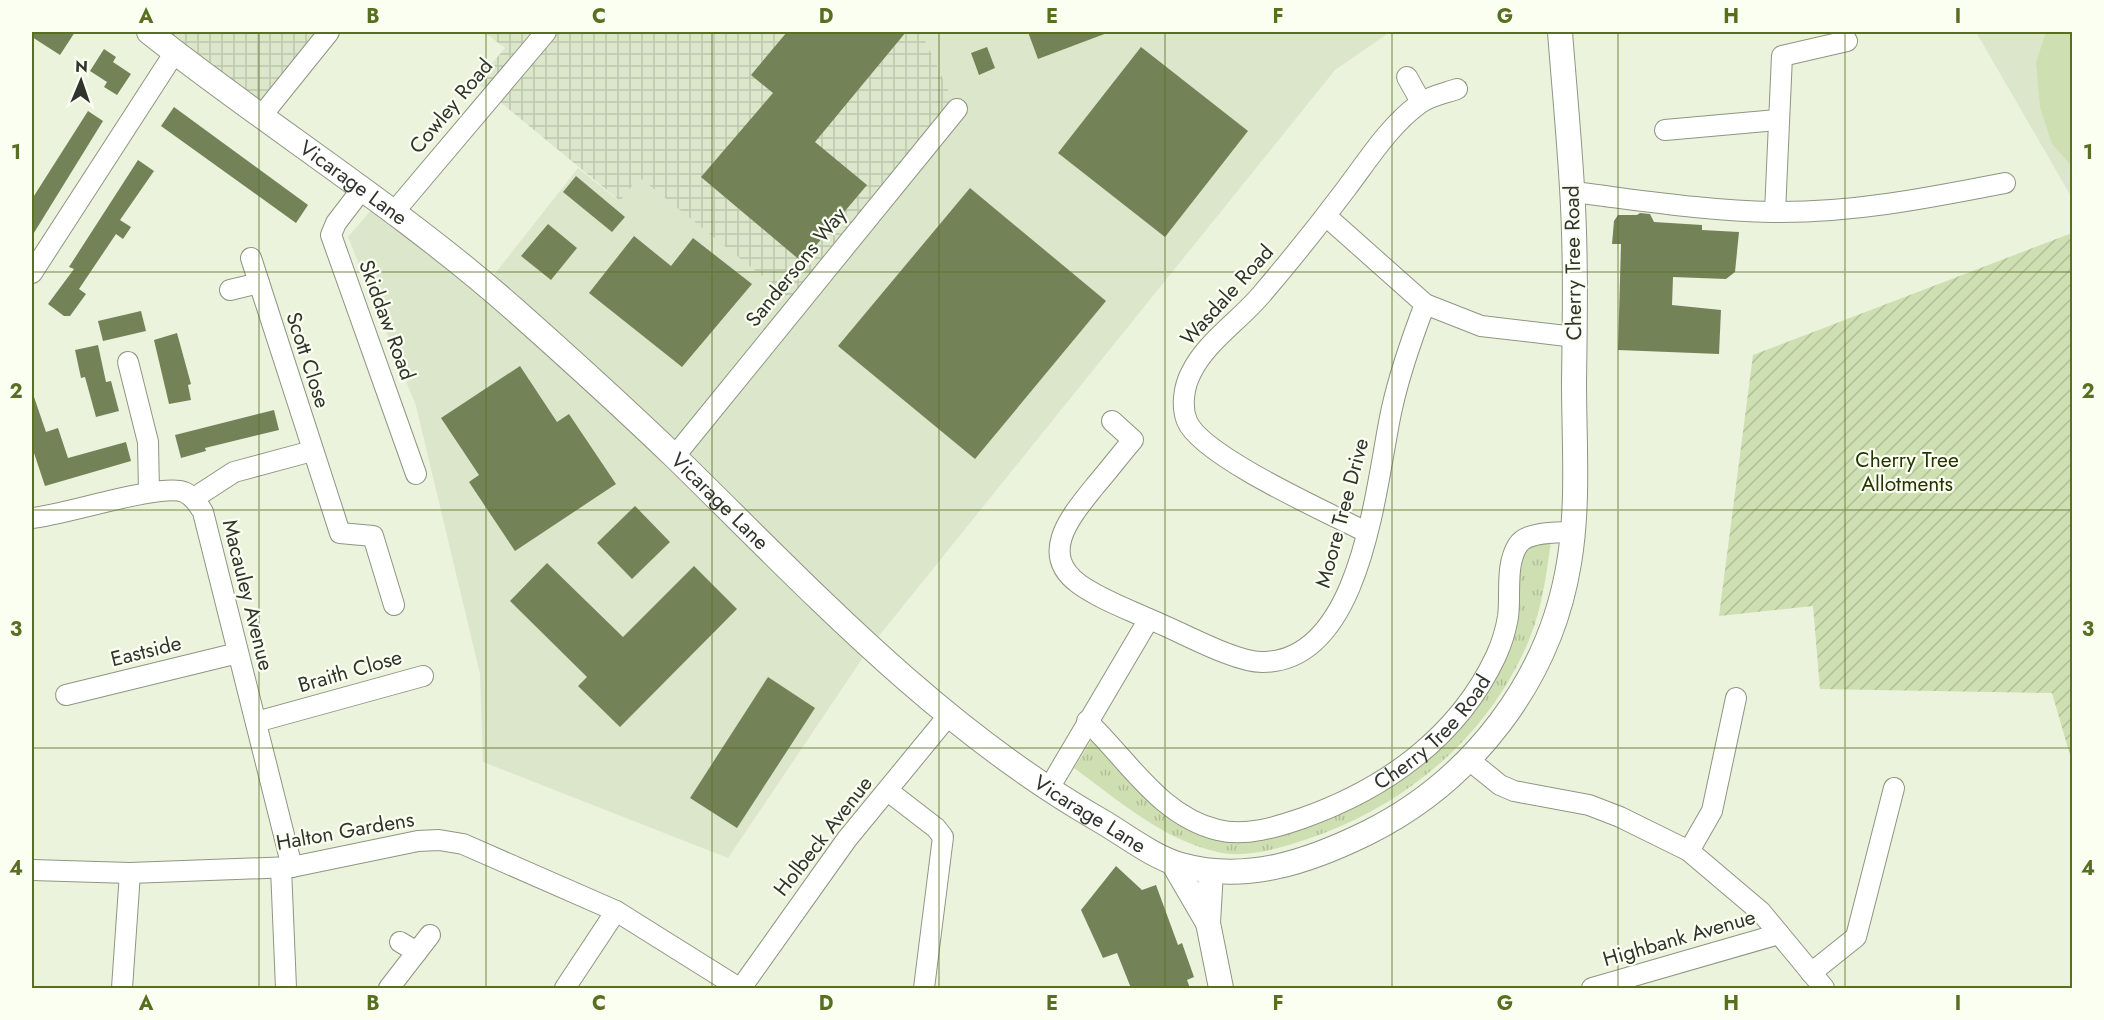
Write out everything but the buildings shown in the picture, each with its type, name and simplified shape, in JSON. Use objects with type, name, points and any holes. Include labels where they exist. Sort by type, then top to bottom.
[{"type":"street","name":"Vicarage Lane","points":[[149,32],[394,212],[514,309],[674,457],[824,606],[948,716],[1048,790],[1173,863],[1211,871]]},
{"type":"street","points":[[262,114],[329,32]]},
{"type":"street","name":"Cowley Road","points":[[394,212],[546,32]]},
{"type":"street","name":"Cherry Tree Road","points":[[1211,871],[1261,871],[1290,865],[1329,851],[1396,818],[1422,801],[1469,760],[1508,713],[1539,659],[1569,567],[1573,532],[1575,337],[1573,192],[1560,32]]},
{"type":"street","points":[[1775,212],[1777,120],[1782,56],[1847,41]]},
{"type":"street","points":[[32,273],[175,52]]},
{"type":"street","points":[[1407,77],[1421,102]]},
{"type":"street","name":"Wasdale Road","points":[[1366,532],[1214,450],[1192,431],[1184,411],[1185,393],[1191,373],[1203,354],[1259,297],[1326,216],[1391,130],[1421,102],[1457,89]]},
{"type":"street","name":"Sandersons Way","points":[[674,457],[957,109]]},
{"type":"street","points":[[1665,130],[1777,120]]},
{"type":"street","points":[[1573,192],[1733,210],[1775,212],[1885,207],[2005,183]]},
{"type":"street","name":"Skiddaw Road","points":[[362,189],[336,223],[332,235],[416,474]]},
{"type":"street","points":[[1326,216],[1425,304],[1481,326],[1575,337]]},
{"type":"street","name":"Scott Close","points":[[251,258],[340,533],[373,536],[394,604]]},
{"type":"street","points":[[230,290],[259,283]]},
{"type":"street","name":"Moore Tree Drive","points":[[1112,421],[1133,440],[1068,519],[1061,538],[1062,563],[1077,582],[1096,595],[1149,619],[1248,661],[1266,662],[1284,658],[1310,644],[1339,613],[1366,532],[1385,455],[1401,370],[1425,304]]},
{"type":"street","points":[[128,362],[148,442],[149,492]]},
{"type":"street","points":[[32,518],[68,513],[149,492],[183,491],[194,498],[234,472],[312,451]]},
{"type":"street","name":"Macauley Avenue","points":[[194,498],[203,512],[256,722],[286,868],[286,988]]},
{"type":"street","name":"Cherry Tree Road","points":[[1087,721],[1157,797],[1192,820],[1219,831],[1270,828],[1329,809],[1366,792],[1398,771],[1429,747],[1458,715],[1479,687],[1496,655],[1508,618],[1512,562],[1518,544],[1527,537],[1573,532]]},
{"type":"street","points":[[1048,790],[1149,619]]},
{"type":"street","name":"Eastside","points":[[66,695],[238,653]]},
{"type":"street","name":"Braith Close","points":[[256,722],[423,676]]},
{"type":"street","points":[[1689,851],[1712,811],[1736,698]]},
{"type":"street","name":"Holbeck Avenue","points":[[740,988],[847,839],[948,716]]},
{"type":"street","points":[[1469,760],[1500,785],[1603,809],[1689,851],[1761,912],[1824,988]]},
{"type":"street","points":[[1811,973],[1856,937],[1894,788]]},
{"type":"street","points":[[888,791],[936,828],[943,837],[924,988]]},
{"type":"street","name":"Halton Gardens","points":[[32,870],[130,873],[286,868],[418,841],[439,840],[463,844],[616,912],[740,988]]},
{"type":"street","points":[[1173,863],[1208,923]]},
{"type":"street","points":[[1211,871],[1208,923],[1221,988]]},
{"type":"street","points":[[1208,923],[1219,900],[1233,886],[1261,871]]},
{"type":"street","points":[[123,988],[130,873]]},
{"type":"street","points":[[565,988],[616,912]]},
{"type":"street","points":[[389,988],[409,947],[430,934]]},
{"type":"street","name":"Highbank Avenue","points":[[1592,988],[1779,934]]},
{"type":"shaded area","points":[[149,32],[329,32],[263,114]]},
{"type":"shaded area","points":[[484,32],[921,32],[957,109],[797,304],[639,177],[620,201],[476,82],[505,48]]},
{"type":"shaded area","points":[[921,32],[1390,32],[1335,70],[870,647],[728,858],[483,762],[480,674],[416,406],[348,237],[379,201],[486,285],[578,168],[619,201],[639,177],[689,214],[797,304],[956,109]]},
{"type":"shaded area","points":[[1976,32],[2072,32],[2072,198]]},
{"type":"green space","points":[[2046,32],[2072,32],[2072,166],[2052,144],[2040,107],[2036,63]]},
{"type":"green space","name":"Cherry Tree Allotments","points":[[2072,233],[2072,762],[2052,693],[1820,689],[1813,606],[1719,616],[1753,355]]},
{"type":"green space","points":[[1552,534],[1544,588],[1534,627],[1513,673],[1494,704],[1446,758],[1419,781],[1389,801],[1357,818],[1324,833],[1272,850],[1244,854],[1218,852],[1160,829],[1074,768],[1097,731],[1174,809],[1248,831],[1398,771],[1496,655],[1514,553]]}]
